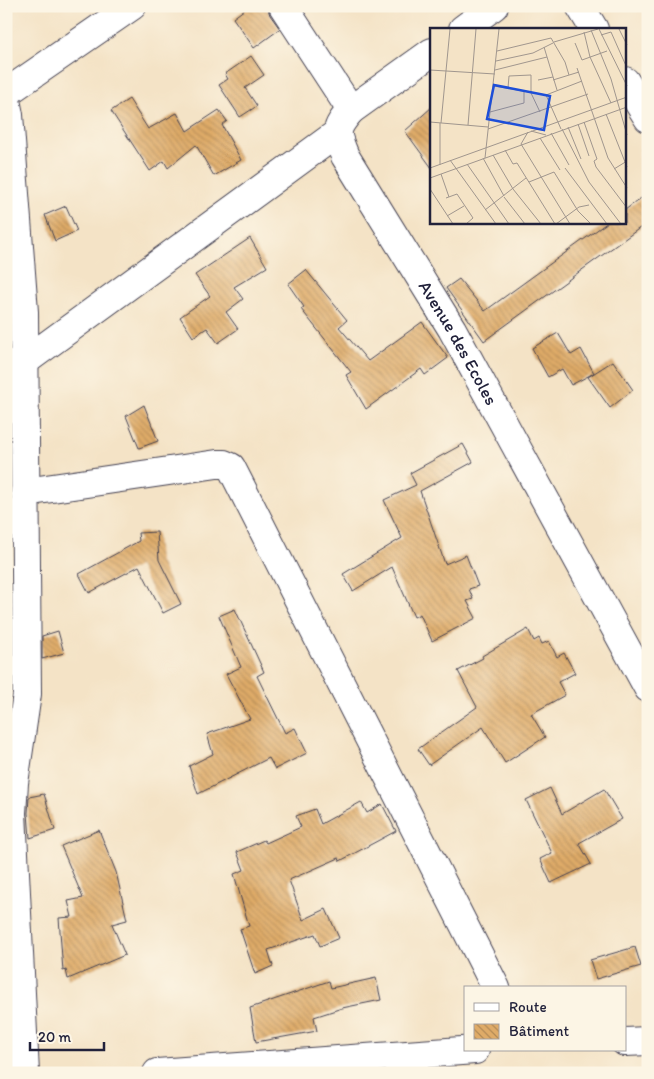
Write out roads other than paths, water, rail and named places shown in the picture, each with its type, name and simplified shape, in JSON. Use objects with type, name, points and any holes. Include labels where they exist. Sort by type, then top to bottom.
[{"type":"street","points":[[6,93],[132,6]]},
{"type":"street","points":[[283,6],[351,110]]},
{"type":"street","points":[[464,28],[494,6]]},
{"type":"street","points":[[580,6],[593,28]]},
{"type":"street","points":[[15,363],[336,134],[340,122],[351,110],[430,53]]},
{"type":"street","points":[[626,83],[648,118]]},
{"type":"street","points":[[6,100],[10,115],[23,302],[15,363],[25,492],[27,694],[9,799],[25,1073]]},
{"type":"street","name":"Avenue des Ecoles","points":[[336,134],[356,176],[452,329],[648,688]]},
{"type":"street","points":[[25,492],[217,464],[231,467],[495,986]]},
{"type":"street","points":[[626,1042],[648,1041]]},
{"type":"street","points":[[157,1073],[464,1051]]}]
